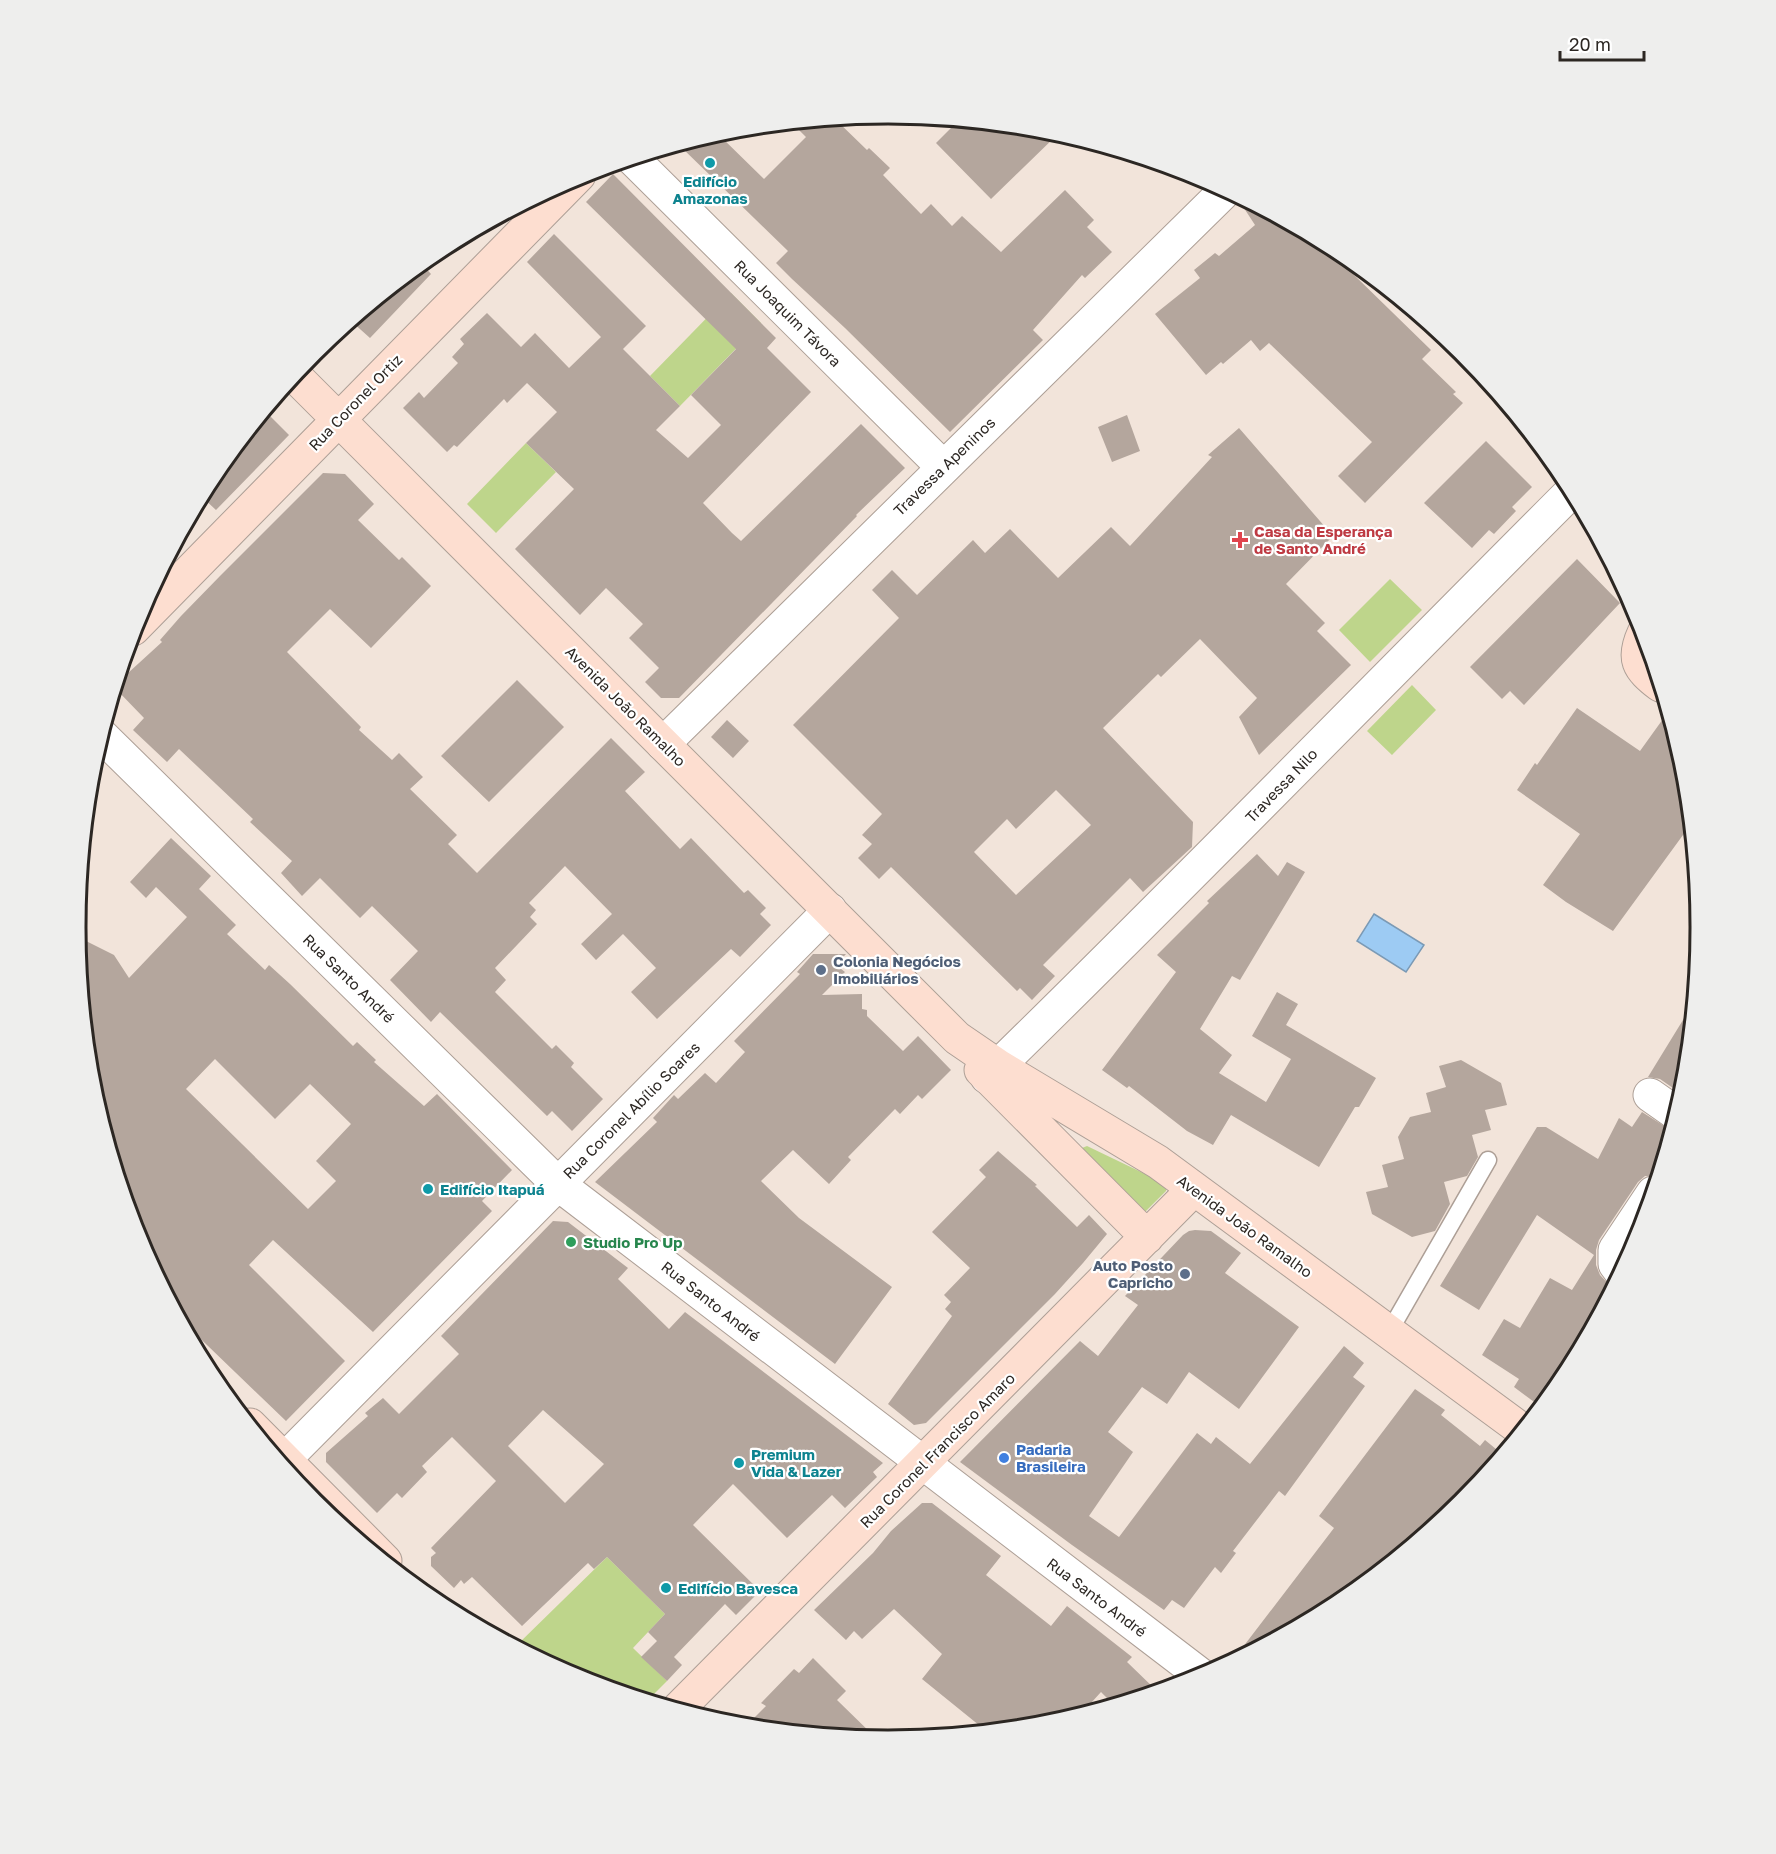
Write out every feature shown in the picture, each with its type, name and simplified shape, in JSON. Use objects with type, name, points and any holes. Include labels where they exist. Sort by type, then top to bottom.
[{"type":"street","name":"Rua Joaquim Távora","points":[[638,164],[943,467]]},
{"type":"street","name":"Rua Coronel Ortiz","points":[[151,610],[558,196]]},
{"type":"street","name":"Travessa Apeninos","points":[[663,744],[1219,197]]},
{"type":"street","name":"Avenida João Ramalho","points":[[301,382],[957,1038],[966,1053],[993,1071],[1158,1162],[1517,1426]]},
{"type":"street","name":"Travessa Nilo","points":[[993,1071],[1188,880],[1565,498]]},
{"type":"street","points":[[1639,647],[1637,654],[1639,666],[1651,678]]},
{"type":"street","name":"Rua Santo André","points":[[108,742],[558,1184],[1193,1669]]},
{"type":"street","name":"Rua Coronel Abílio Soares","points":[[286,1458],[830,910]]},
{"type":"street","name":"Avenida João Ramalho","points":[[993,1071],[1147,1237]]},
{"type":"street","points":[[1650,1095],[1669,1109]]},
{"type":"street","name":"Rua Coronel Francisco Amaro","points":[[684,1703],[1194,1189]]},
{"type":"street","points":[[1616,1265],[1615,1250],[1634,1222]]},
{"type":"lane","points":[[1389,1332],[1488,1160]]},
{"type":"green space","points":[[731,293],[761,323],[680,406],[650,376]]},
{"type":"green space","points":[[526,443],[556,472],[496,533],[467,504]]},
{"type":"green space","points":[[1390,579],[1422,610],[1370,662],[1339,630]]},
{"type":"green space","points":[[1412,685],[1436,710],[1392,755],[1367,731]]},
{"type":"green space","points":[[1087,1146],[1166,1184],[1166,1191],[1145,1212],[1139,1212],[1081,1153],[1082,1148]]},
{"type":"green space","points":[[607,1557],[665,1614],[633,1648],[667,1681],[654,1694],[581,1668],[521,1641]]},
{"type":"water","points":[[1374,914],[1424,945],[1406,972],[1357,941]]},
{"type":"building","points":[[842,126],[890,168],[883,175],[921,214],[931,204],[952,226],[962,216],[1001,252],[1065,190],[1094,220],[1087,227],[1112,252],[1085,278],[1082,275],[1033,330],[1043,340],[950,432],[776,263],[788,251],[685,151],[725,141],[764,179],[806,137],[799,130]]},
{"type":"building","points":[[952,127],[993,131],[1050,141],[991,199],[936,143]]},
{"type":"building","points":[[613,174],[776,338],[767,348],[811,392],[703,503],[732,533],[741,541],[861,424],[905,468],[856,515],[679,698],[661,698],[645,682],[659,668],[629,638],[643,624],[606,588],[580,615],[515,549],[574,489],[526,443],[557,412],[527,383],[507,403],[504,399],[457,447],[454,445],[447,452],[403,408],[419,392],[424,398],[458,363],[452,357],[464,344],[460,339],[487,313],[521,347],[535,333],[569,368],[601,337],[527,262],[554,234],[646,326],[623,349],[680,406],[656,430],[688,458],[721,425],[691,395],[736,349],[586,202]]},
{"type":"building","points":[[1243,207],[1289,232],[1351,272],[1431,350],[1422,359],[1456,392],[1453,394],[1463,403],[1365,503],[1338,476],[1372,442],[1269,343],[1260,351],[1251,340],[1206,375],[1155,314],[1200,278],[1194,270],[1215,253],[1219,256],[1255,225]]},
{"type":"building","points":[[427,270],[431,274],[370,338],[357,326],[399,290]]},
{"type":"building","points":[[1127,415],[1140,451],[1112,462],[1098,427]]},
{"type":"building","points":[[270,416],[289,435],[216,510],[208,502],[251,438]]},
{"type":"building","points":[[1239,428],[1333,536],[1286,584],[1325,623],[1317,631],[1351,665],[1259,755],[1239,717],[1257,698],[1200,639],[1161,677],[1158,674],[1103,728],[1193,822],[1192,847],[1143,892],[1130,878],[1043,965],[1055,976],[1032,1000],[1020,988],[1017,991],[891,867],[879,879],[858,858],[872,844],[862,835],[882,814],[793,725],[899,618],[872,590],[892,570],[917,595],[973,540],[985,553],[1010,529],[1058,578],[1111,527],[1130,546],[1212,457],[1208,455]],"holes":[[[1056,790],[1091,825],[1016,895],[974,852],[1007,819],[1016,829]]]},
{"type":"building","points":[[1486,441],[1532,487],[1512,507],[1516,511],[1494,534],[1489,530],[1472,548],[1424,503]]},
{"type":"building","points":[[323,473],[345,474],[374,504],[358,520],[399,560],[402,557],[431,586],[371,648],[330,609],[287,652],[361,727],[359,730],[392,760],[399,753],[423,777],[410,789],[457,835],[448,844],[477,873],[611,738],[645,772],[625,791],[680,849],[691,838],[744,893],[748,890],[766,908],[760,914],[771,925],[740,957],[731,949],[657,1019],[631,992],[656,968],[623,934],[596,960],[581,944],[612,914],[565,866],[529,903],[536,910],[530,917],[537,924],[495,968],[506,980],[495,992],[552,1049],[556,1045],[574,1063],[571,1067],[603,1099],[572,1131],[552,1111],[547,1116],[440,1012],[431,1022],[390,980],[418,951],[372,906],[360,918],[320,878],[302,896],[281,873],[292,861],[250,822],[253,819],[179,749],[167,762],[133,730],[144,718],[121,694],[126,675],[162,642],[160,640],[181,616]]},
{"type":"building","points":[[1577,559],[1620,603],[1524,705],[1510,691],[1502,699],[1470,667]]},
{"type":"building","points":[[517,680],[564,727],[489,802],[441,756]]},
{"type":"building","points":[[1577,708],[1640,751],[1663,719],[1675,770],[1685,832],[1613,931],[1543,885],[1580,834],[1517,790],[1535,763],[1537,765]]},
{"type":"building","points":[[727,720],[749,741],[733,758],[711,737]]},
{"type":"building","points":[[171,838],[211,876],[199,889],[236,925],[227,934],[265,970],[269,965],[353,1046],[357,1042],[376,1060],[374,1062],[424,1106],[437,1094],[512,1170],[482,1201],[492,1211],[373,1332],[273,1240],[249,1265],[345,1361],[286,1421],[198,1337],[193,1328],[168,1282],[147,1234],[128,1185],[113,1135],[92,1032],[86,941],[114,955],[129,978],[187,917],[156,887],[146,898],[130,882]],"holes":[[[215,1059],[275,1119],[310,1084],[351,1124],[316,1161],[336,1181],[308,1209],[186,1089]]]},
{"type":"building","points":[[1257,854],[1278,876],[1287,862],[1305,872],[1240,980],[1232,976],[1200,1029],[1232,1055],[1219,1073],[1266,1102],[1291,1059],[1252,1036],[1277,992],[1298,1004],[1286,1025],[1376,1078],[1359,1107],[1355,1107],[1319,1167],[1231,1115],[1213,1145],[1187,1131],[1129,1086],[1127,1088],[1102,1070],[1176,972],[1157,955],[1209,903],[1207,901]]},
{"type":"building","points":[[813,954],[846,954],[836,965],[845,972],[822,995],[862,994],[862,1009],[867,1010],[867,1016],[903,1051],[918,1036],[951,1070],[922,1099],[918,1095],[900,1114],[895,1109],[848,1157],[851,1160],[829,1184],[793,1150],[761,1181],[799,1218],[892,1287],[835,1364],[595,1182],[657,1122],[653,1118],[674,1095],[678,1099],[705,1073],[716,1083],[745,1052],[734,1041],[800,974],[797,972]]},
{"type":"building","points":[[1686,1016],[1674,1089],[1660,1079],[1648,1077]]},
{"type":"building","points":[[1461,1060],[1501,1083],[1507,1105],[1485,1110],[1491,1130],[1472,1135],[1478,1157],[1467,1176],[1444,1182],[1450,1204],[1435,1231],[1412,1237],[1372,1214],[1366,1192],[1388,1187],[1382,1165],[1404,1159],[1398,1137],[1410,1117],[1431,1112],[1426,1093],[1446,1087],[1439,1066]]},
{"type":"building","points":[[1642,1112],[1665,1127],[1651,1176],[1645,1176],[1638,1182],[1599,1240],[1596,1265],[1600,1275],[1607,1283],[1583,1328],[1535,1402],[1514,1387],[1519,1379],[1482,1355],[1504,1319],[1520,1328],[1550,1278],[1572,1290],[1594,1255],[1537,1215],[1479,1310],[1440,1286],[1537,1127],[1546,1127],[1598,1159],[1619,1118],[1632,1127]]},
{"type":"building","points":[[998,1151],[1037,1185],[1035,1186],[1077,1227],[1089,1215],[1107,1234],[1055,1294],[926,1423],[914,1425],[888,1404],[952,1316],[945,1309],[951,1302],[944,1295],[970,1268],[932,1232],[986,1177],[979,1170]]},
{"type":"building","points":[[553,1221],[568,1222],[628,1268],[618,1279],[669,1329],[685,1312],[883,1463],[873,1472],[877,1477],[845,1508],[832,1495],[787,1538],[733,1484],[693,1525],[760,1591],[736,1615],[725,1604],[674,1657],[682,1665],[667,1681],[641,1657],[657,1641],[648,1632],[665,1614],[607,1557],[594,1569],[588,1563],[522,1626],[472,1577],[464,1584],[461,1580],[454,1588],[431,1566],[431,1557],[436,1553],[431,1548],[496,1481],[452,1437],[422,1466],[427,1472],[402,1498],[397,1493],[377,1513],[326,1462],[326,1453],[368,1416],[365,1413],[383,1398],[399,1414],[459,1354],[441,1336]],"holes":[[[543,1410],[604,1464],[565,1503],[508,1446]]]},
{"type":"building","points":[[1195,1230],[1211,1231],[1241,1253],[1225,1273],[1299,1327],[1239,1409],[1189,1372],[1167,1404],[1142,1387],[1108,1432],[1133,1452],[1089,1516],[1119,1537],[1197,1433],[1211,1444],[1216,1437],[1250,1464],[1344,1346],[1364,1363],[1353,1377],[1365,1386],[1285,1496],[1279,1491],[1233,1551],[1236,1553],[1221,1573],[1215,1567],[1184,1608],[1172,1600],[1164,1610],[960,1462],[1080,1341],[1098,1356],[1138,1305],[1125,1296],[1183,1235]]},
{"type":"building","points":[[1415,1389],[1445,1410],[1441,1415],[1480,1446],[1485,1440],[1497,1449],[1455,1494],[1377,1564],[1289,1622],[1243,1647],[1334,1528],[1319,1516]]},
{"type":"building","points":[[922,1503],[932,1503],[1001,1556],[986,1575],[1051,1626],[1067,1606],[1132,1657],[1127,1662],[1151,1685],[1108,1699],[1101,1692],[1091,1703],[1045,1714],[978,1724],[922,1679],[942,1654],[894,1609],[862,1639],[854,1631],[846,1640],[814,1610],[873,1553],[891,1531]]},
{"type":"building","points":[[813,1658],[846,1691],[837,1700],[867,1729],[783,1723],[754,1718],[766,1706],[761,1703],[794,1669],[799,1673]]},
{"type":"place","name":"Edifício Amazonas","points":[[710,163]]},
{"type":"place","name":"Casa da Esperança de Santo André","points":[[1240,540]]},
{"type":"place","name":"Colonia Negócios Imobiliários","points":[[821,970]]},
{"type":"place","name":"Edifício Itapuá","points":[[428,1189]]},
{"type":"place","name":"Studio Pro Up","points":[[571,1242]]},
{"type":"place","name":"Auto Posto Capricho","points":[[1185,1274]]},
{"type":"place","name":"Padaria Brasileira","points":[[1004,1458]]},
{"type":"place","name":"Premium Vida & Lazer","points":[[739,1463]]},
{"type":"place","name":"Edifício Bavesca","points":[[666,1588]]}]
